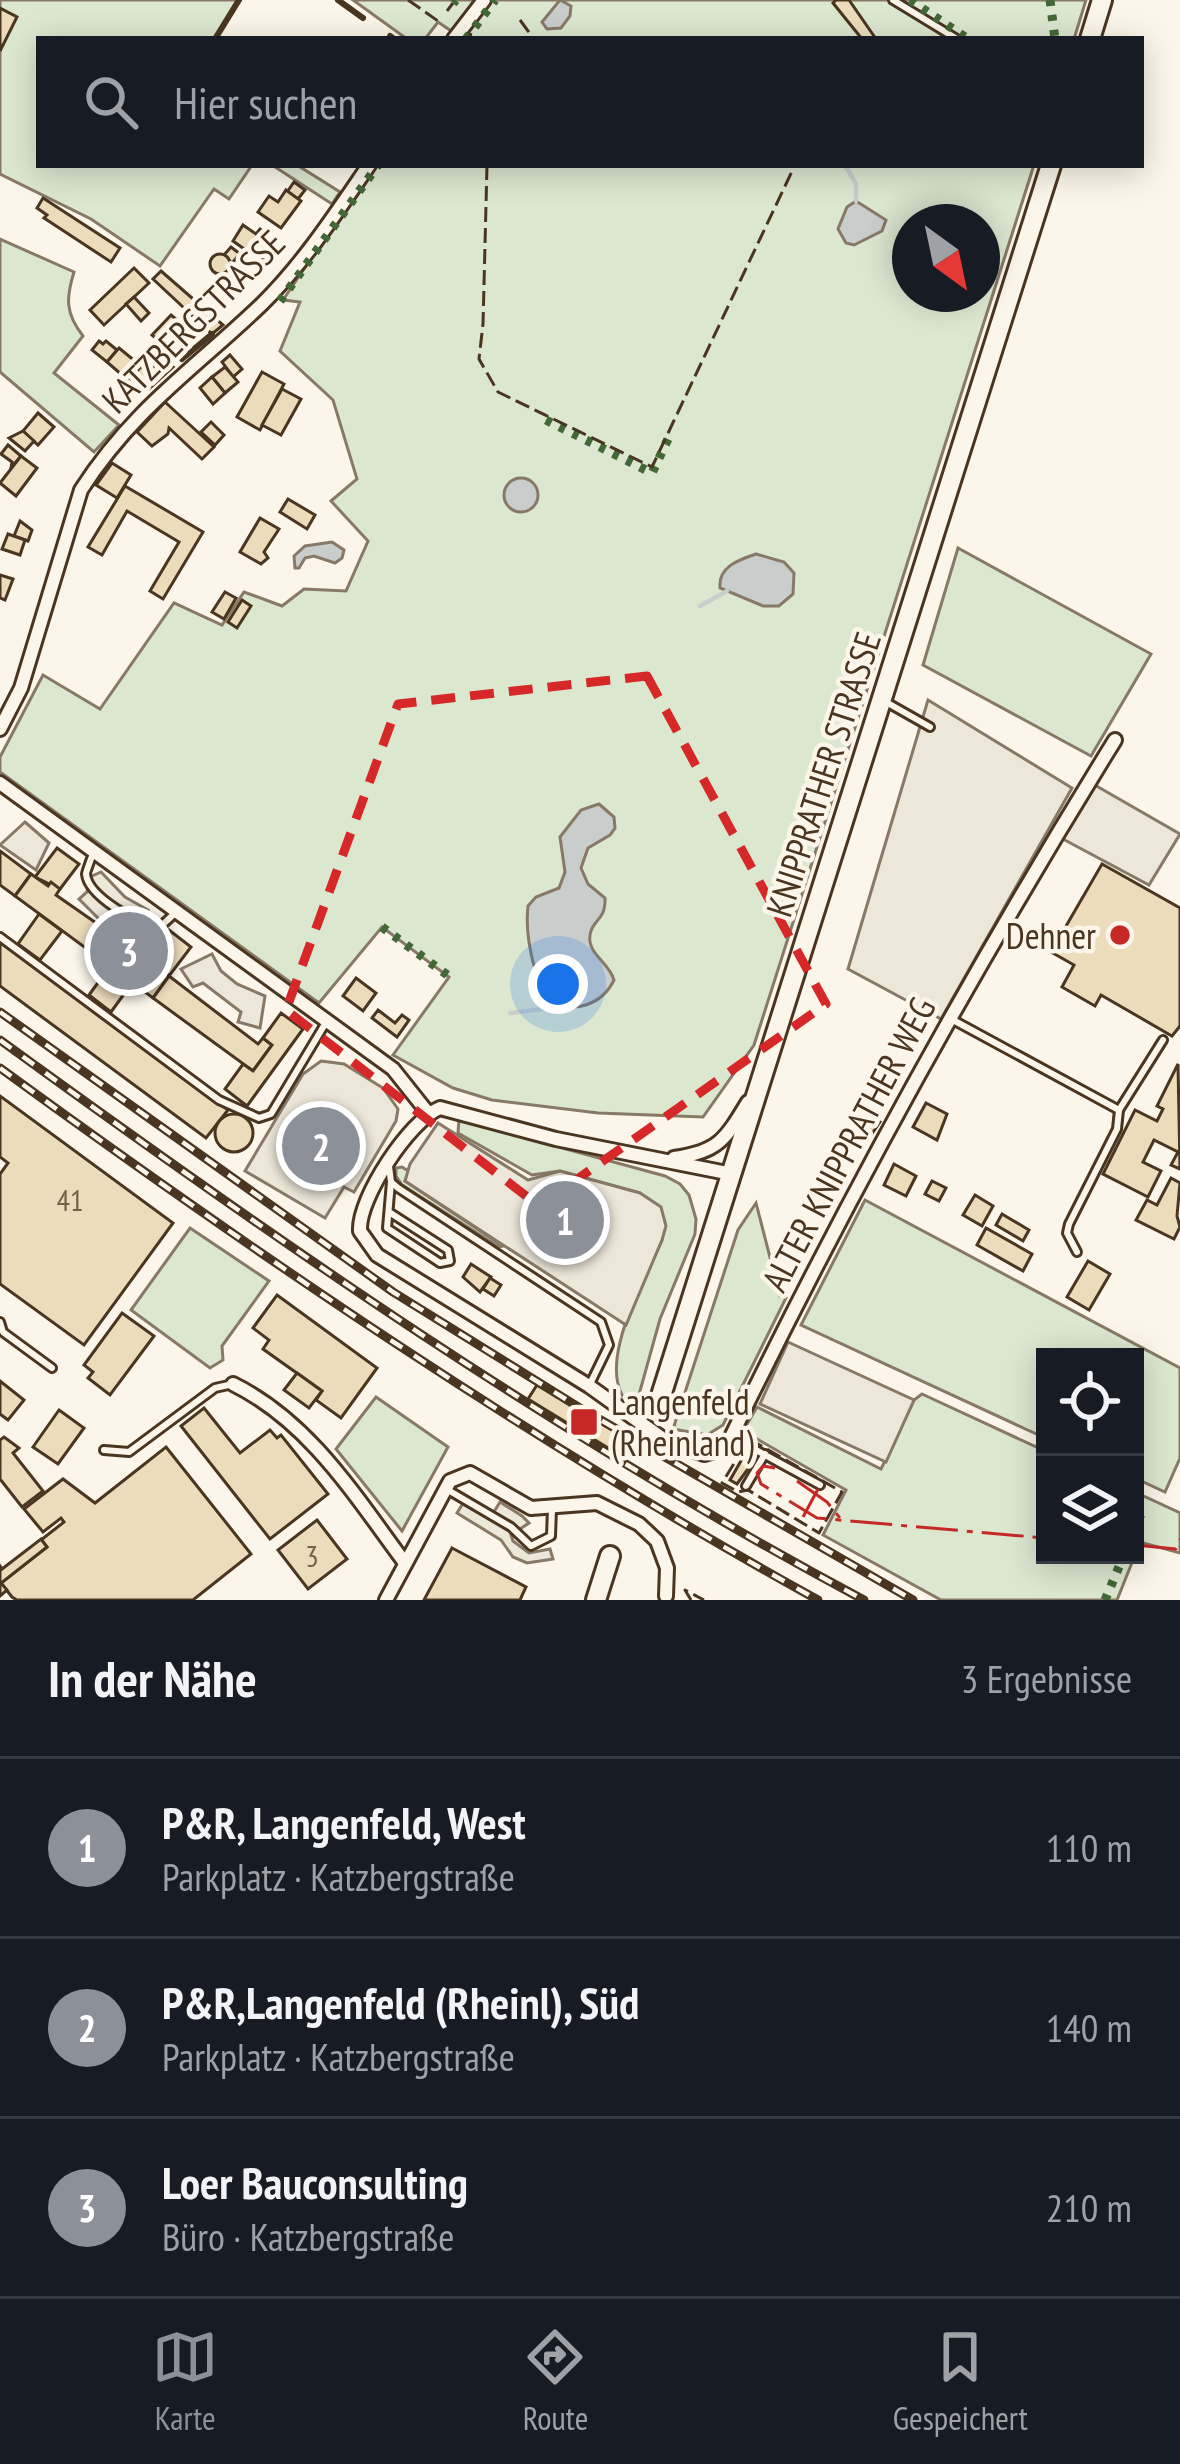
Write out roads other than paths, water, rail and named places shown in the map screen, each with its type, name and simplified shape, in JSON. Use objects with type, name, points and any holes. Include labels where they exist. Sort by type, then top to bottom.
[{"type":"main road","points":[[1091,36],[1102,0]]},
{"type":"main road","name":"KNIPPRATHER STRASSE","points":[[659,1402],[1050,168]]},
{"type":"main road","points":[[596,1600],[610,1556]]},
{"type":"street","points":[[456,36],[484,0]]},
{"type":"street","name":"KATZBERGSTRASSE","points":[[0,729],[21,688],[81,490],[99,462],[164,389],[291,273],[367,168]]},
{"type":"street","name":"ALTER KNIPPRATHER WEG","points":[[731,1437],[783,1327],[950,1018],[1115,740]]},
{"type":"street","points":[[0,783],[393,1069],[428,1113]]},
{"type":"street","points":[[660,1160],[706,1154],[717,1146],[762,1078]]},
{"type":"street","points":[[731,1437],[715,1453],[688,1450],[377,1255],[360,1231],[362,1213],[390,1163],[418,1121],[440,1108],[524,1131],[732,1174]]},
{"type":"street","points":[[233,1384],[260,1397],[319,1449],[405,1563]]},
{"type":"street","points":[[386,1600],[446,1488],[456,1477],[470,1473],[531,1508],[597,1503],[639,1524],[658,1541],[667,1568],[667,1599]]},
{"type":"lane","points":[[893,0],[952,36]]},
{"type":"lane","points":[[882,699],[930,727]]},
{"type":"lane","points":[[94,851],[86,874],[89,881],[124,914],[158,929],[176,911]]},
{"type":"lane","points":[[0,937],[219,1100],[259,1118],[271,1114],[327,1021]]},
{"type":"lane","points":[[950,1018],[1119,1110]]},
{"type":"lane","points":[[1077,1252],[1067,1233],[1069,1224],[1117,1129],[1119,1110],[1163,1040]]},
{"type":"lane","points":[[388,1212],[448,1250],[450,1261],[440,1263],[390,1232],[386,1223],[390,1163]]},
{"type":"lane","points":[[391,1182],[601,1322],[607,1331],[605,1359],[589,1386]]},
{"type":"lane","points":[[0,1322],[3,1332],[52,1368]]},
{"type":"lane","points":[[104,1450],[129,1452],[214,1388],[233,1384]]},
{"type":"lane","points":[[731,1437],[820,1485]]},
{"type":"lane","points":[[746,1486],[765,1454]]},
{"type":"lane","points":[[446,1488],[511,1527],[531,1546],[551,1536],[552,1508]]},
{"type":"waterway","points":[[847,168],[856,184],[856,201]]},
{"type":"waterway","points":[[700,606],[727,591]]},
{"type":"waterway","points":[[510,1013],[542,1009],[553,999]]},
{"type":"railway","points":[[0,1012],[393,1292],[580,1408],[913,1600]]},
{"type":"railway","points":[[0,1040],[422,1335],[640,1473],[864,1600]]},
{"type":"railway","points":[[0,1068],[401,1347],[607,1477],[818,1600]]},
{"type":"place","name":"Dehner","points":[[1120,935]]},
{"type":"place","name":"Loer Bauconsulting","points":[[129,951]]},
{"type":"place","name":"P&R,Langenfeld (Rheinl), Süd","points":[[321,1146]]},
{"type":"place","name":"P&R, Langenfeld, West","points":[[565,1220]]},
{"type":"place","name":"Langenfeld (Rheinland)","points":[[584,1422]]}]
